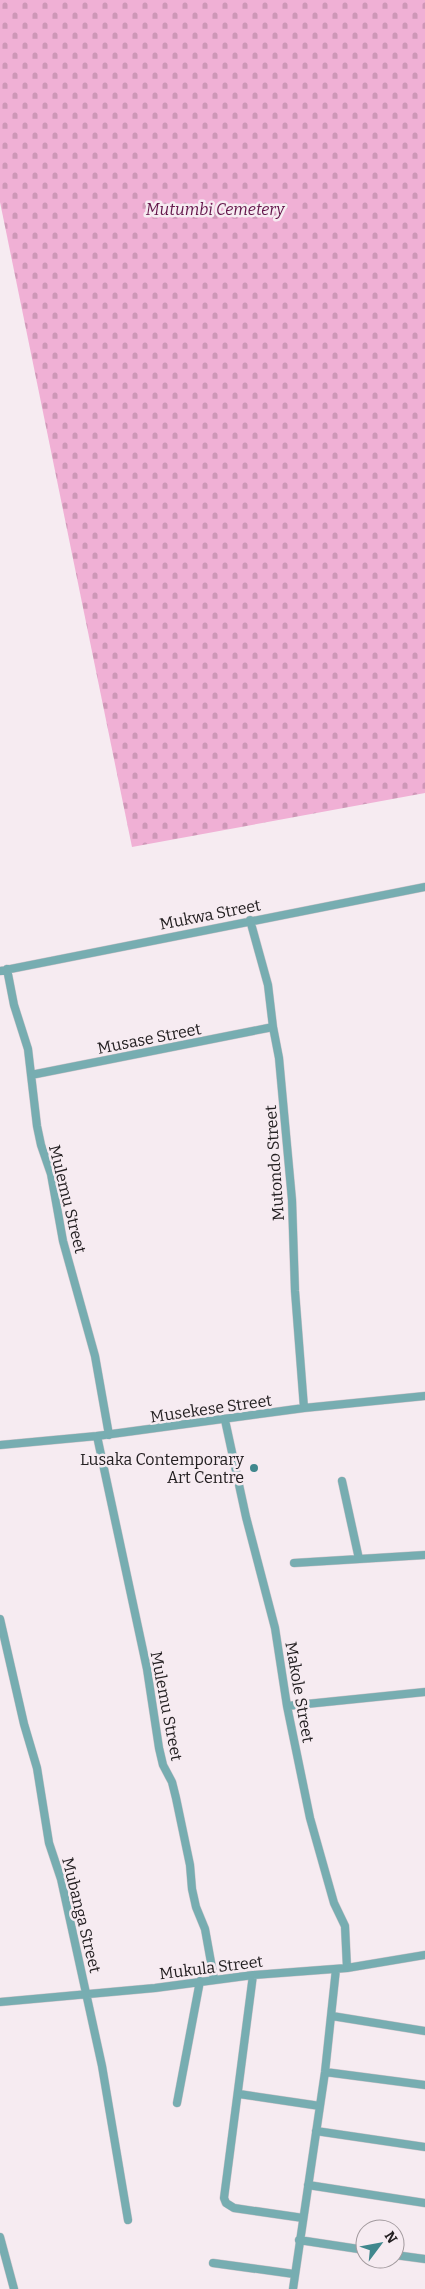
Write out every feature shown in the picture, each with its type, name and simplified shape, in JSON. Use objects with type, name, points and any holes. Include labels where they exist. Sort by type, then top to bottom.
[{"type":"street","points":[[425,887],[425,893]]},
{"type":"street","name":"Mukwa Street","points":[[4,970],[425,887]]},
{"type":"street","name":"Mutondo Street","points":[[250,920],[268,985],[272,1027],[279,1058],[292,1200],[294,1291],[304,1408]]},
{"type":"street","name":"Mulemu Street","points":[[4,970],[28,1049],[36,1126],[51,1174],[63,1241],[95,1356],[109,1435]]},
{"type":"street","name":"Musase Street","points":[[31,1075],[272,1027]]},
{"type":"street","name":"Musekese Street","points":[[0,1445],[109,1435],[304,1408],[425,1396]]},
{"type":"street","name":"Makole Street","points":[[225,1420],[246,1517],[275,1628],[287,1706],[310,1818],[334,1902],[345,1926],[348,1968]]},
{"type":"street","name":"Mulemu Street","points":[[97,1436],[147,1669],[159,1748],[163,1765],[172,1782],[176,1798],[190,1865],[194,1898],[205,1929],[214,1979]]},
{"type":"street","points":[[342,1482],[359,1559]]},
{"type":"street","points":[[294,1564],[425,1555]]},
{"type":"street","name":"Mubanga Street","points":[[0,1619],[24,1724],[37,1768],[49,1843],[61,1879],[102,2066],[128,2220]]},
{"type":"street","points":[[287,1706],[425,1692]]},
{"type":"street","name":"Mukula Street","points":[[0,2002],[155,1988],[254,1974],[348,1968],[425,1955]]},
{"type":"street","points":[[293,2289],[325,2072],[336,1968]]},
{"type":"street","points":[[254,1974],[224,2198],[226,2203],[234,2208],[302,2218]]},
{"type":"street","points":[[177,2103],[200,1982]]},
{"type":"street","points":[[332,2016],[425,2031]]},
{"type":"street","points":[[325,2072],[425,2085]]},
{"type":"street","points":[[239,2094],[320,2106]]},
{"type":"street","points":[[316,2131],[425,2147]]},
{"type":"street","points":[[308,2185],[425,2203]]},
{"type":"street","points":[[0,2237],[14,2289]]},
{"type":"street","points":[[299,2240],[355,2248]]},
{"type":"street","points":[[405,2256],[425,2259]]},
{"type":"street","points":[[213,2263],[294,2274]]},
{"type":"green space","name":"Mutumbi Cemetery","points":[[0,0],[425,0],[425,793],[132,847],[0,202]]},
{"type":"place","name":"Lusaka Contemporary Art Centre","points":[[254,1468]]}]
